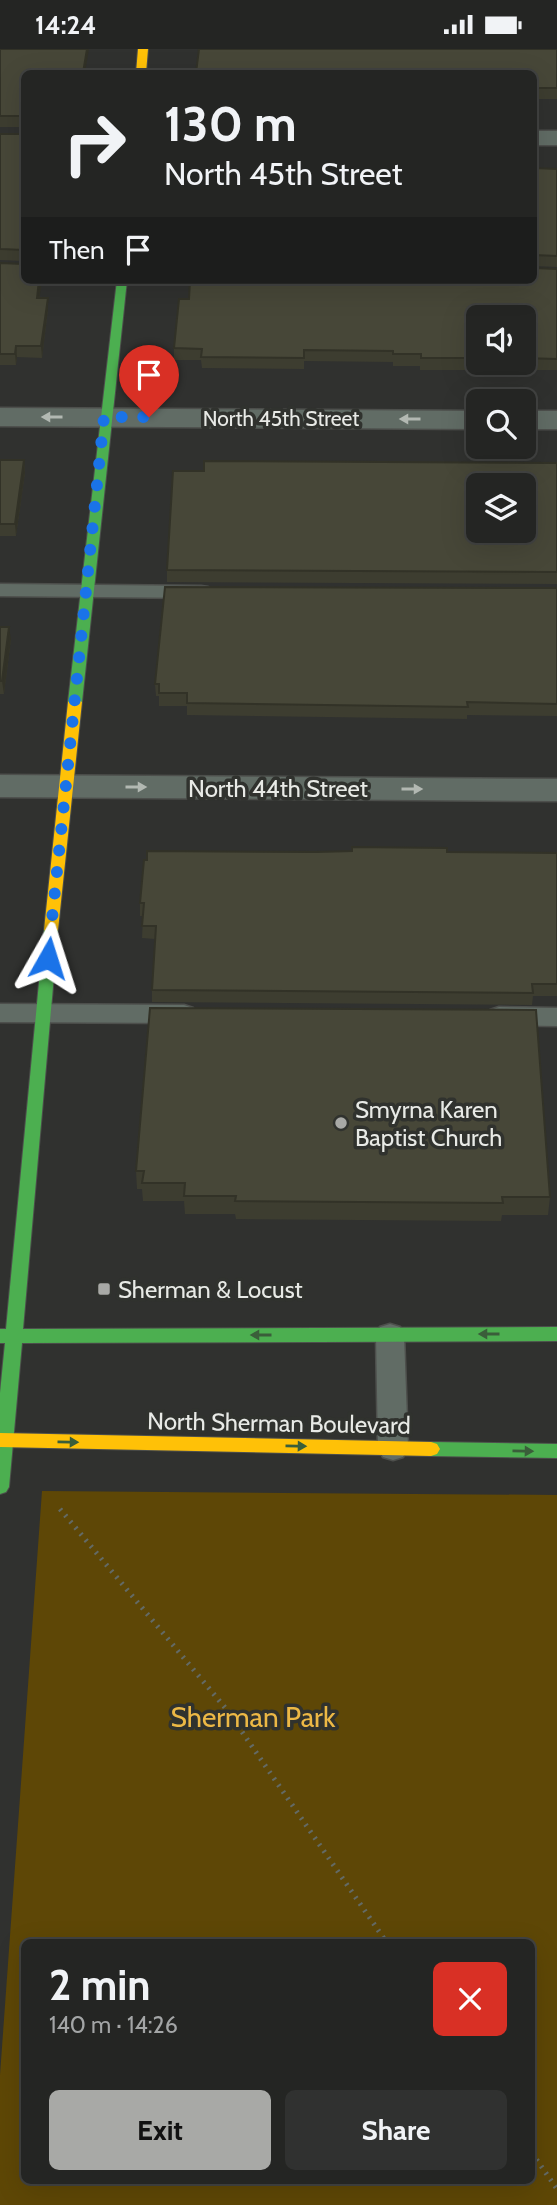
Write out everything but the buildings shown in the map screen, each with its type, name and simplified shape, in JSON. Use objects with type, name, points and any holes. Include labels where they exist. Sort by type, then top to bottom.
[{"type":"street","points":[[141,70],[143,49]]},
{"type":"street","points":[[537,138],[557,138]]},
{"type":"street","points":[[0,1487],[7,1336],[104,417],[121,284]]},
{"type":"street","name":"North 45th Street","points":[[0,417],[466,420]]},
{"type":"street","points":[[536,420],[557,420]]},
{"type":"street","name":"North 44th Street","points":[[0,786],[557,790]]},
{"type":"street","points":[[7,1336],[557,1334]]},
{"type":"street","name":"North Sherman Boulevard","points":[[2,1440],[557,1451]]},
{"type":"lane","points":[[0,590],[218,591]]},
{"type":"lane","points":[[0,1013],[210,1014]]},
{"type":"lane","points":[[474,1016],[557,1017]]},
{"type":"lane","points":[[390,1335],[393,1448]]},
{"type":"path","points":[[60,1509],[227,1710],[384,1939]]},
{"type":"path","points":[[535,2157],[557,2189]]},
{"type":"green space","name":"Sherman Park","points":[[42,1491],[557,1495],[557,2205],[0,2205],[0,2075]]},
{"type":"traffic: fast","points":[[75,702],[122,284]]},
{"type":"traffic: fast","points":[[0,1487],[51,930]]},
{"type":"traffic: fast","points":[[0,1336],[557,1334]]},
{"type":"traffic: fast","points":[[431,1449],[557,1451]]},
{"type":"traffic: slow","points":[[141,70],[143,49]]},
{"type":"traffic: slow","points":[[51,930],[75,702]]},
{"type":"traffic: slow","points":[[0,1440],[431,1449]]},
{"type":"place","name":"Smyrna Karen Baptist Church","points":[[341,1123]]},
{"type":"place","name":"Sherman & Locust","points":[[104,1289]]},
{"type":"route","points":[[48,958],[104,417],[149,417]]}]
